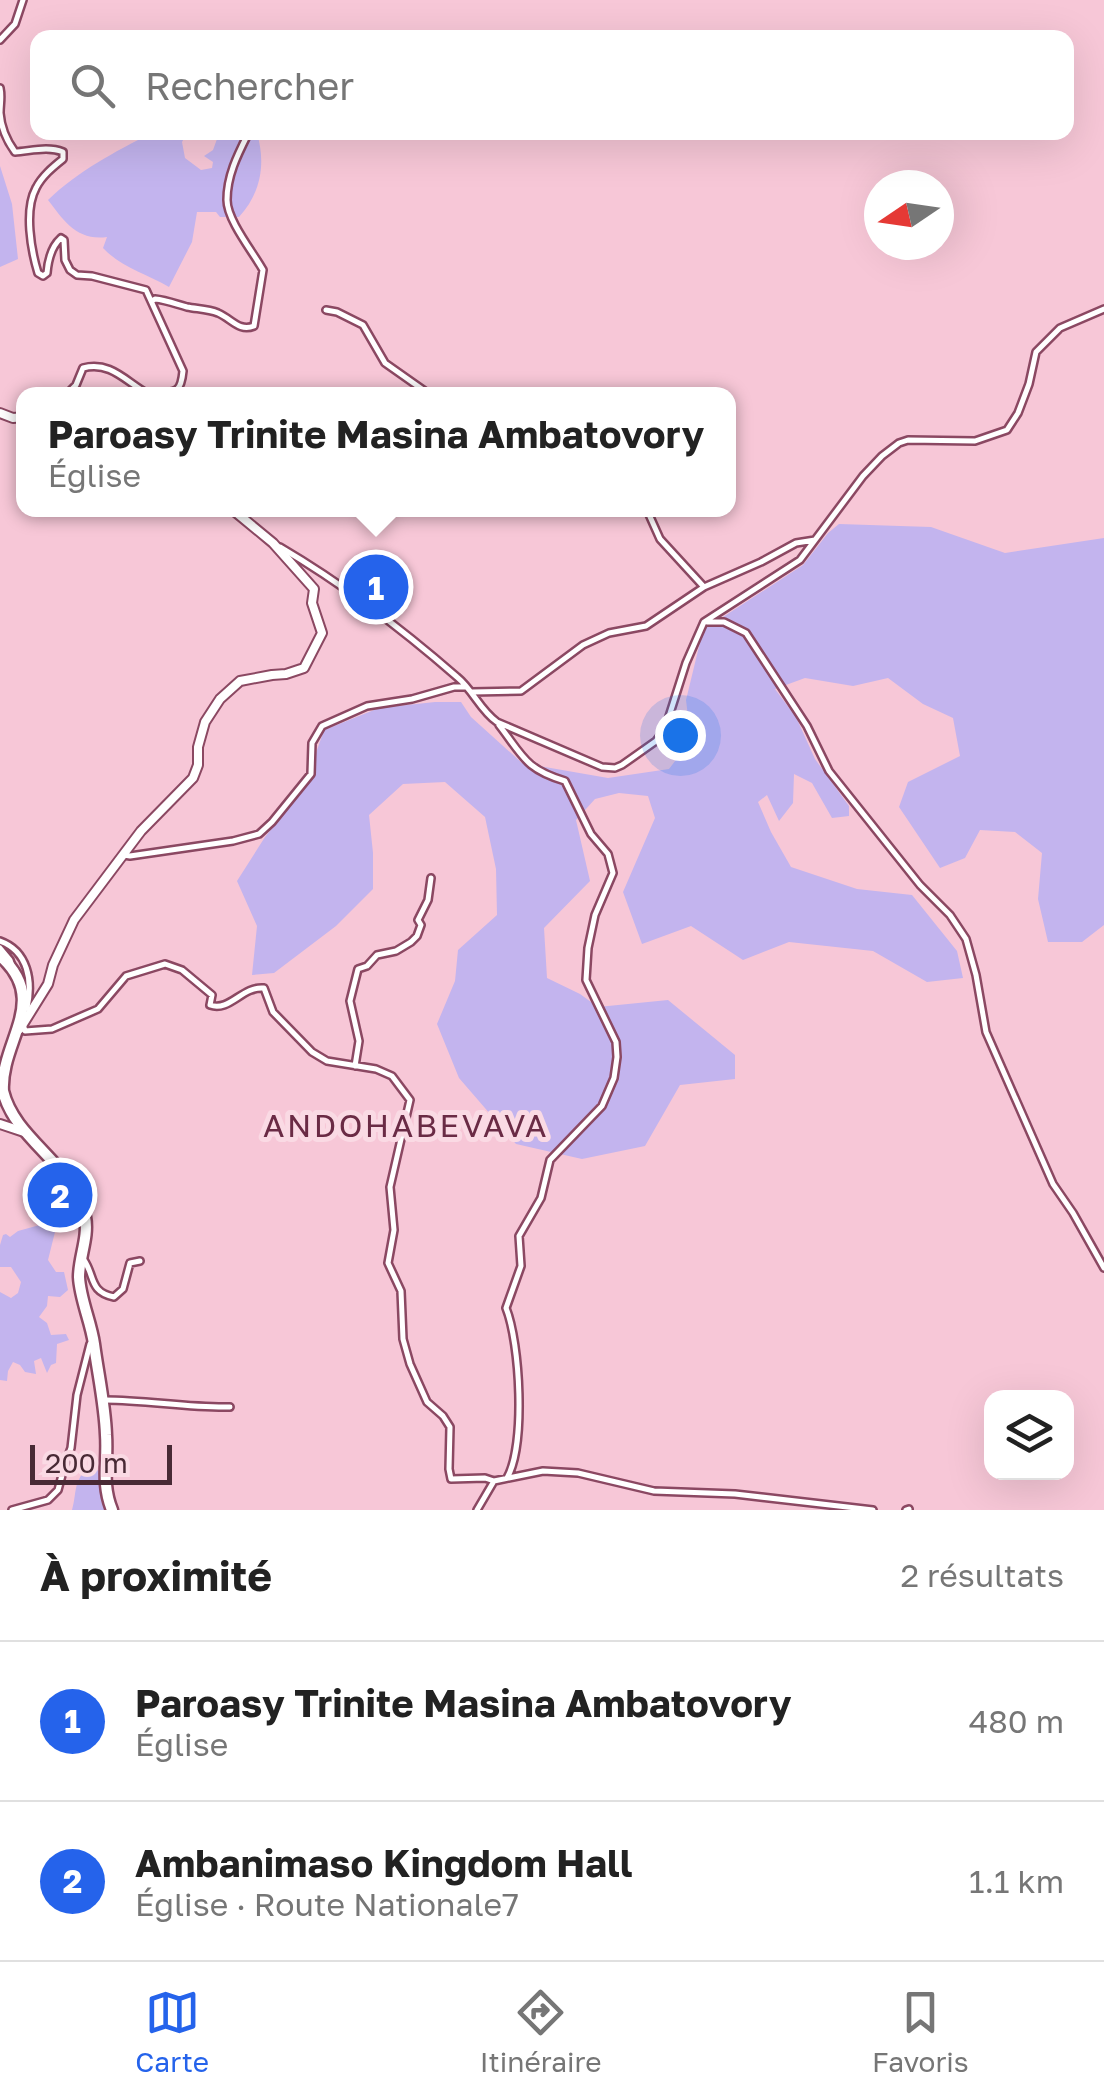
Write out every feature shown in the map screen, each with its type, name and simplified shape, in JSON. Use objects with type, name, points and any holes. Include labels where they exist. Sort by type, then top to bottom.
[{"type":"main road","points":[[0,956],[19,976],[21,999],[20,1024],[5,1048],[3,1091],[13,1116],[56,1165],[82,1206],[86,1230],[80,1286],[92,1330],[107,1440],[104,1474],[112,1510]]},
{"type":"street","points":[[0,40],[16,24],[22,0]]},
{"type":"street","points":[[0,88],[0,114],[15,152],[31,148],[63,152],[63,158],[46,173],[34,192],[30,235],[38,274],[47,273],[61,238],[64,260],[77,275],[146,290],[184,371],[181,387]]},
{"type":"street","points":[[152,301],[166,300],[211,311],[242,328],[254,326],[264,270],[238,230],[227,199],[232,166],[245,140]]},
{"type":"street","points":[[124,854],[202,846],[259,834],[311,774],[312,743],[322,726],[366,706],[454,687],[472,692],[484,712],[498,722],[602,767],[622,765],[656,741],[665,728],[704,622],[800,560],[862,476],[899,443],[975,441],[1007,430],[1029,384],[1036,352],[1060,328],[1104,309]]},
{"type":"street","points":[[326,310],[363,325],[385,364],[419,387]]},
{"type":"street","points":[[74,387],[83,368],[97,364],[138,387]]},
{"type":"street","points":[[20,1024],[48,984],[74,920],[160,810],[193,778],[205,722],[220,699],[240,682],[304,668],[314,652],[322,633],[312,603],[314,589],[273,543],[241,517]]},
{"type":"street","points":[[650,517],[660,539],[704,587]]},
{"type":"street","points":[[472,692],[521,690],[583,645],[609,632],[646,626],[704,587],[796,543],[815,540]]},
{"type":"street","points":[[273,543],[329,576],[462,680],[464,687]]},
{"type":"street","points":[[704,622],[724,622],[746,633],[808,726],[829,770],[966,938],[986,1032],[1053,1184],[1104,1268]]},
{"type":"street","points":[[498,722],[530,766],[565,781],[591,834],[608,854],[613,874],[595,915],[586,980],[616,1042],[617,1057],[614,1078],[602,1106],[550,1160],[541,1198],[519,1236],[521,1266],[506,1308],[517,1363],[520,1422],[512,1470],[507,1478]]},
{"type":"street","points":[[354,1066],[358,1041],[350,1001],[358,969],[377,955],[403,948],[417,936],[431,878]]},
{"type":"street","points":[[0,944],[12,945],[28,973],[30,992],[20,1024]]},
{"type":"street","points":[[0,944],[12,969]]},
{"type":"street","points":[[20,1024],[25,1031],[52,1029],[98,1009],[126,976],[164,964],[182,970],[212,995],[210,1005],[215,1008],[244,991],[264,988],[273,1012],[312,1052],[327,1061],[376,1069],[392,1076],[410,1100],[410,1110],[401,1132],[390,1187],[394,1230],[388,1263],[401,1290],[402,1339],[410,1364],[427,1402],[450,1427],[451,1479],[494,1481],[543,1471],[578,1473],[654,1491],[735,1494],[873,1510]]},
{"type":"street","points":[[0,1124],[26,1133]]},
{"type":"street","points":[[82,1258],[101,1294],[114,1297],[123,1289],[130,1263],[140,1261]]},
{"type":"street","points":[[12,1510],[48,1500],[58,1490],[71,1448],[77,1394],[92,1330]]},
{"type":"street","points":[[102,1400],[230,1408]]},
{"type":"street","points":[[477,1510],[494,1481]]},
{"type":"shaded area","points":[[138,140],[183,140],[185,158],[201,170],[212,168],[213,162],[204,156],[213,150],[217,140],[258,140],[260,178],[239,217],[197,212],[192,242],[169,287],[110,255],[103,248],[107,237],[87,236],[72,228],[48,200],[110,155]]},
{"type":"shaded area","points":[[0,166],[12,204],[18,259],[0,267]]},
{"type":"shaded area","points":[[839,524],[931,527],[1005,553],[1104,538],[1104,925],[1082,942],[1048,942],[1038,899],[1042,853],[1015,832],[980,830],[965,858],[940,868],[899,807],[908,782],[960,756],[953,718],[923,704],[888,678],[853,686],[805,678],[775,689],[796,717],[815,759],[849,806],[849,816],[832,818],[812,783],[794,774],[793,803],[779,821],[767,795],[758,802],[771,832],[791,867],[857,889],[912,895],[957,951],[963,978],[927,982],[873,951],[789,942],[743,960],[691,926],[642,944],[623,892],[655,818],[648,796],[619,793],[595,799],[576,820],[590,881],[544,928],[547,978],[598,1007],[668,1000],[735,1055],[735,1079],[680,1085],[645,1146],[582,1159],[516,1144],[459,1078],[437,1024],[455,981],[458,950],[497,915],[496,869],[485,817],[445,782],[403,784],[369,815],[373,889],[336,926],[274,973],[252,975],[257,926],[237,881],[265,837],[316,773],[316,753],[324,730],[379,708],[461,702],[471,717],[522,763],[608,778],[669,769],[691,740],[686,700],[703,630],[803,565]]},
{"type":"shaded area","points":[[47,1223],[55,1232],[48,1260],[56,1272],[64,1272],[68,1290],[60,1297],[48,1296],[47,1306],[39,1317],[47,1323],[51,1335],[66,1334],[69,1340],[57,1344],[56,1363],[47,1373],[41,1358],[34,1361],[36,1374],[25,1372],[13,1362],[7,1381],[0,1380],[0,1292],[11,1298],[18,1293],[21,1282],[11,1267],[0,1267],[0,1245],[3,1235],[10,1237]]},
{"type":"shaded area","points":[[86,1469],[102,1471],[111,1510],[72,1510],[77,1484]]},
{"type":"place","name":"Paroasy Trinite Masina Ambatovory","points":[[376,587]]},
{"type":"place","name":"Ambanimaso Kingdom Hall","points":[[60,1195]]},
{"type":"district","name":"ANDOHABEVAVA","points":[[406,1125]]}]
